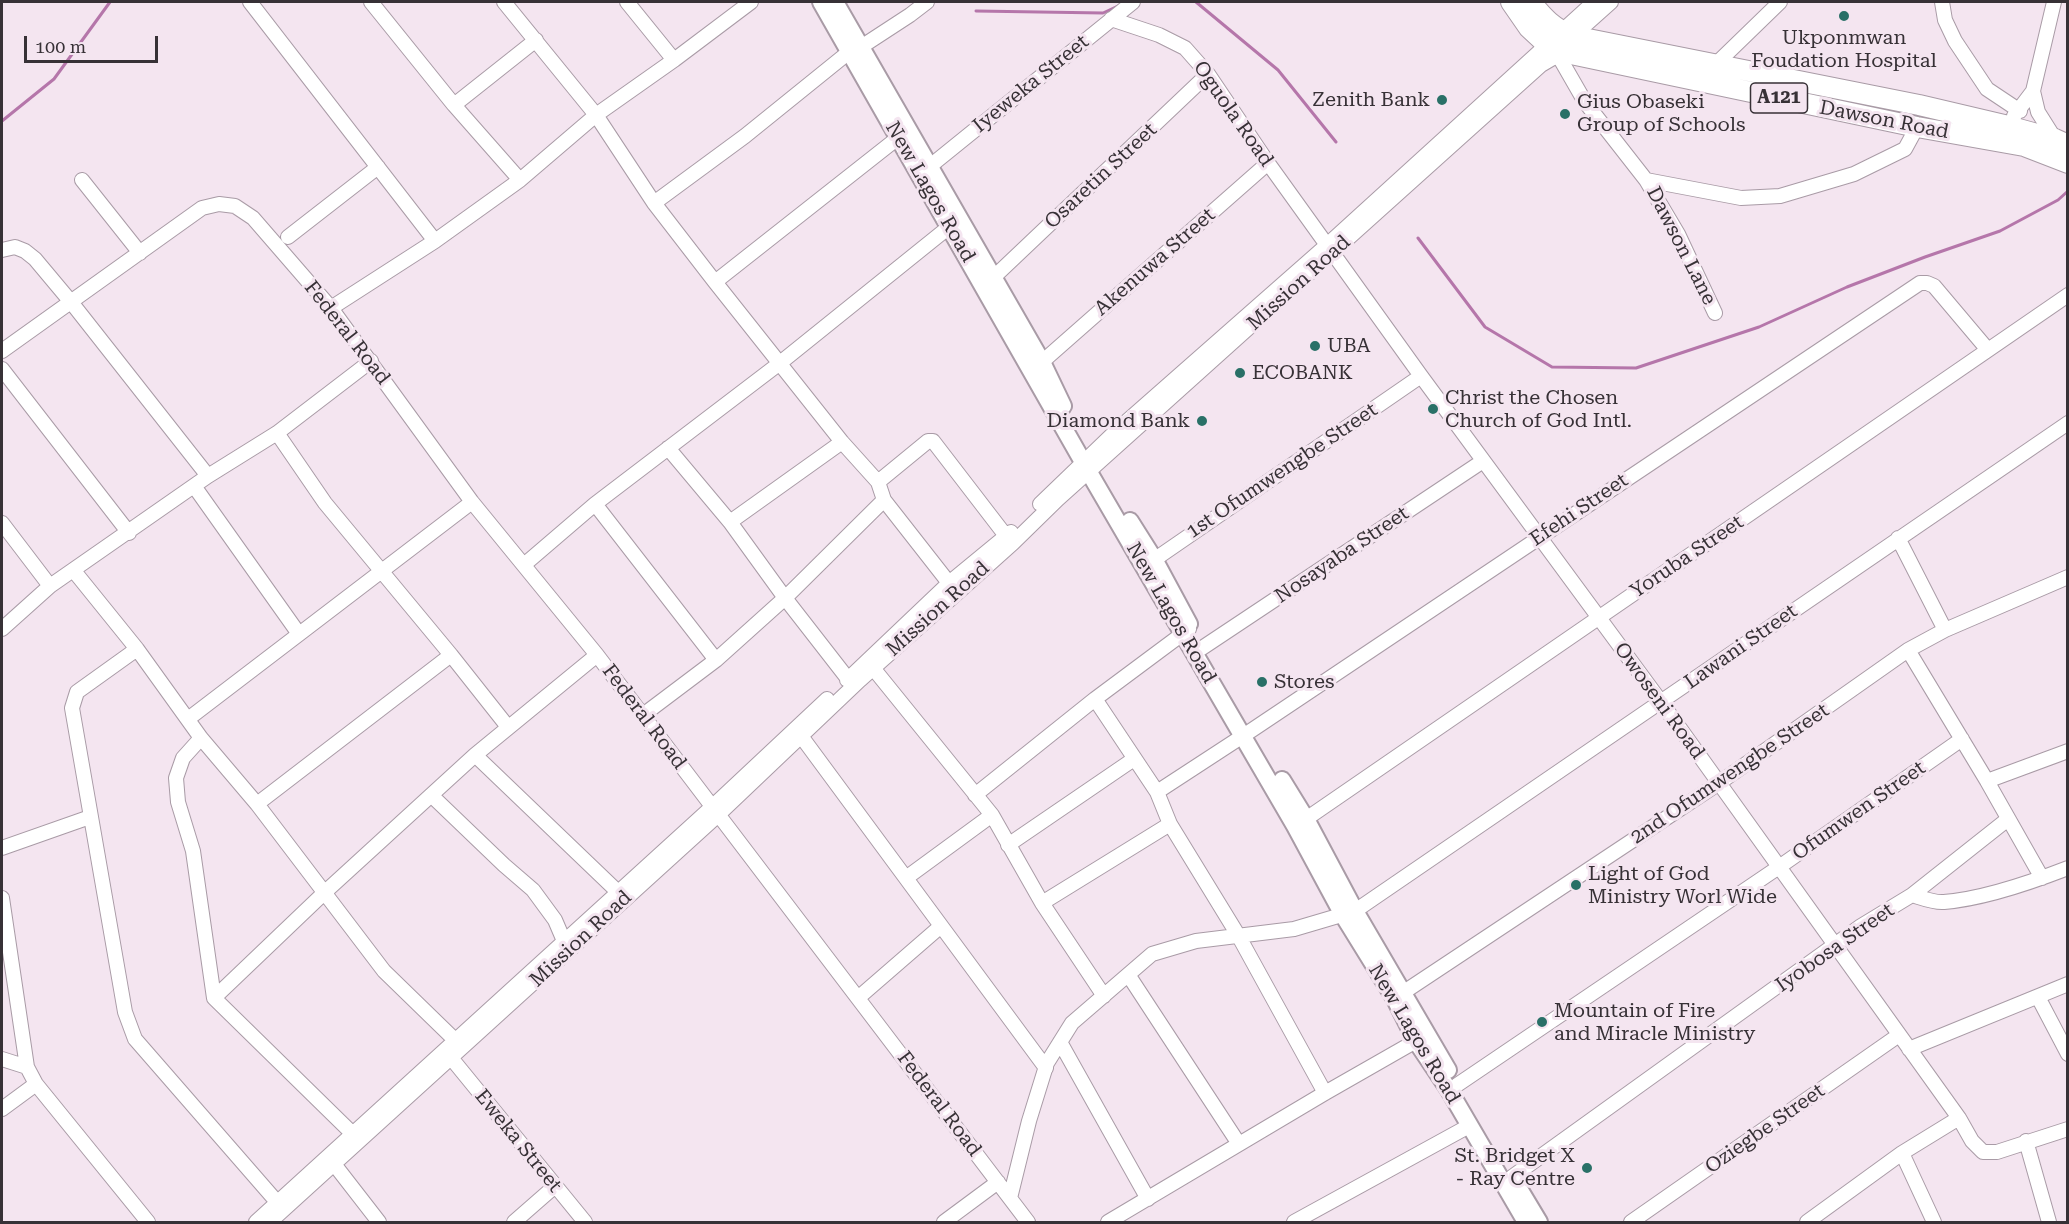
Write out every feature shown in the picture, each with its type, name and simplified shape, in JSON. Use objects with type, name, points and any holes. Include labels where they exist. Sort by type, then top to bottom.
[{"type":"highway","points":[[1511,2],[1529,28],[1560,42]]},
{"type":"highway","name":"Dawson Road","points":[[1531,2],[1571,54],[1917,128],[2024,146],[2067,163]]},
{"type":"highway","name":"Dawson Road","points":[[1560,42],[1714,66],[1919,105],[2004,125],[2061,142]]},
{"type":"main road","name":"New Lagos Road","points":[[821,2],[855,49],[994,277],[1042,362],[1088,464]]},
{"type":"main road","name":"New Lagos Road","points":[[835,2],[898,137],[1248,733],[1306,819],[1349,913],[1416,1041],[1443,1081],[1526,1222]]},
{"type":"main road","name":"New Lagos Road","points":[[1187,631],[1202,648],[1295,826],[1349,913],[1404,992],[1539,1222]]},
{"type":"street","points":[[250,2],[435,241]]},
{"type":"street","points":[[371,2],[454,105],[520,180]]},
{"type":"street","points":[[504,2],[596,115],[654,203],[715,282],[843,442],[878,482],[884,500],[949,583]]},
{"type":"street","points":[[627,2],[674,60]]},
{"type":"street","points":[[331,308],[435,241],[520,180],[596,115],[751,2]]},
{"type":"street","points":[[654,203],[745,136],[855,49],[927,2]]},
{"type":"street","name":"Iyeweka Street","points":[[929,167],[1134,2]]},
{"type":"street","name":"Mission Road","points":[[1560,42],[1594,2]]},
{"type":"street","name":"Mission Road","points":[[256,1222],[277,1202],[452,1059],[625,899],[949,583],[1088,464],[1560,42],[1611,2]]},
{"type":"street","points":[[1714,66],[1780,2]]},
{"type":"street","points":[[1942,2],[1945,20],[1955,41],[1986,89],[2020,111]]},
{"type":"street","points":[[2004,125],[2020,111],[2033,91],[2054,2]]},
{"type":"street","name":"Oguola Road","points":[[1111,19],[1159,35],[1185,48],[1208,74],[1330,249]]},
{"type":"street","points":[[454,105],[536,40]]},
{"type":"street","name":"Dawson Lane","points":[[1560,42],[1585,102],[1646,180],[1678,234],[1715,313]]},
{"type":"street","name":"Osaretin Street","points":[[994,277],[1208,74]]},
{"type":"street","points":[[2033,91],[2038,112],[2061,142]]},
{"type":"street","name":"Dawson Lane","points":[[1646,180],[1742,198],[1780,196],[1854,174],[1905,149],[1917,128]]},
{"type":"street","points":[[715,282],[898,137]]},
{"type":"street","name":"Akenuwa Street","points":[[1042,362],[1268,163]]},
{"type":"street","points":[[288,237],[378,167]]},
{"type":"street","points":[[2,351],[140,253],[82,180]]},
{"type":"street","name":"Federal Road","points":[[140,253],[202,208],[219,204],[235,207],[253,218],[331,308],[472,502],[525,564],[597,655],[1028,1222]]},
{"type":"street","points":[[525,564],[595,504],[780,363],[950,227]]},
{"type":"street","points":[[2,250],[15,247],[25,250],[35,259],[208,476]]},
{"type":"street","name":"Owoseni Road","points":[[1330,249],[1420,376],[1661,702],[1959,1118],[1972,1141],[1983,1152],[1997,1152],[2026,1142]]},
{"type":"street","name":"Efehi Street","points":[[1157,792],[1920,283],[1934,286],[1988,350]]},
{"type":"street","name":"Yoruba Street","points":[[1306,819],[2067,295]]},
{"type":"street","points":[[2,629],[50,586],[74,572],[208,476],[277,434],[371,361]]},
{"type":"street","points":[[2,369],[129,533]]},
{"type":"street","name":"1st Ofumwengbe Street","points":[[1149,563],[1420,376]]},
{"type":"street","name":"Lawani Street","points":[[1010,1198],[1029,1121],[1046,1068],[1060,1042],[1072,1023],[1152,954],[1196,940],[1294,929],[1349,913],[2067,423]]},
{"type":"street","points":[[277,434],[325,503],[508,727]]},
{"type":"street","points":[[878,482],[928,441],[933,441],[1006,536]]},
{"type":"street","points":[[730,522],[843,442]]},
{"type":"street","points":[[668,448],[730,522],[848,679]]},
{"type":"street","name":"Nosayaba Street","points":[[1202,648],[1483,461]]},
{"type":"street","name":"Mission Road","points":[[270,1222],[334,1164],[357,1138],[456,1041],[618,892],[716,811],[801,736],[1088,464]]},
{"type":"street","points":[[194,486],[299,634]]},
{"type":"street","points":[[643,715],[716,660],[785,598],[884,500]]},
{"type":"street","points":[[188,719],[472,502]]},
{"type":"street","points":[[595,504],[716,660]]},
{"type":"street","points":[[2,523],[50,586]]},
{"type":"street","points":[[1898,538],[1945,630]]},
{"type":"street","points":[[74,572],[137,649],[201,738],[257,804],[384,971],[456,1041]]},
{"type":"street","name":"2nd Ofumwengbe Street","points":[[1404,992],[1719,783],[1908,650],[1945,630],[2067,577]]},
{"type":"street","points":[[975,795],[1095,699],[1187,631]]},
{"type":"street","points":[[137,649],[77,692],[72,708],[125,1012],[135,1039],[277,1202]]},
{"type":"street","points":[[1908,650],[2042,878]]},
{"type":"street","points":[[257,804],[451,655]]},
{"type":"street","points":[[213,998],[431,795],[508,727],[597,655]]},
{"type":"street","points":[[873,668],[992,815],[1042,903],[1104,996]]},
{"type":"street","points":[[1095,699],[1157,792],[1170,824],[1238,935],[1325,1093]]},
{"type":"street","points":[[801,736],[1046,1068]]},
{"type":"street","points":[[201,738],[183,758],[176,778],[178,802],[193,851],[213,998],[357,1138]]},
{"type":"street","name":"Ofumwen Street","points":[[1457,1085],[1779,867],[1962,739]]},
{"type":"street","points":[[1987,781],[2067,751]]},
{"type":"street","points":[[475,756],[618,892]]},
{"type":"street","points":[[1008,845],[1134,759]]},
{"type":"street","points":[[431,795],[533,890],[555,920],[564,941]]},
{"type":"street","points":[[906,878],[992,815]]},
{"type":"street","points":[[2,848],[90,817]]},
{"type":"street","name":"Iyobosa Street","points":[[1512,1177],[1861,926],[1912,895],[2008,819]]},
{"type":"street","points":[[1042,903],[1170,824]]},
{"type":"street","points":[[1912,895],[1942,902],[1977,896],[2042,878],[2067,868]]},
{"type":"street","points":[[2,898],[7,956],[27,1066],[36,1084],[148,1222]]},
{"type":"street","points":[[858,998],[941,926]]},
{"type":"street","points":[[1129,976],[1239,1144]]},
{"type":"street","points":[[1909,1049],[2067,984]]},
{"type":"street","points":[[2038,997],[2067,1054]]},
{"type":"street","name":"Oziegbe Street","points":[[1631,1222],[1899,1035]]},
{"type":"street","points":[[1108,1222],[1416,1041]]},
{"type":"street","points":[[1060,1042],[1148,1199]]},
{"type":"street","points":[[2,1059],[27,1066]]},
{"type":"street","name":"Eweka Street","points":[[452,1059],[554,1187],[585,1222]]},
{"type":"street","points":[[2,1109],[36,1084]]},
{"type":"street","points":[[1807,1222],[1823,1218],[1902,1153],[1959,1118]]},
{"type":"street","points":[[1294,1222],[1469,1126]]},
{"type":"street","points":[[2049,1222],[2026,1142],[2067,1129]]},
{"type":"street","points":[[1902,1153],[1934,1222]]},
{"type":"street","points":[[334,1164],[379,1222]]},
{"type":"street","points":[[944,1222],[998,1182]]},
{"type":"street","points":[[514,1222],[554,1187]]},
{"type":"waterway","points":[[2,121],[54,79],[110,2]]},
{"type":"waterway","points":[[1196,2],[1278,70],[1336,142]]},
{"type":"waterway","points":[[976,11],[1103,13],[1118,6]]},
{"type":"waterway","points":[[1418,238],[1485,327],[1552,367],[1636,368],[1759,327],[1847,287],[2000,231],[2058,200],[2068,191]]},
{"type":"place","name":"Ukponmwan Foudation Hospital","points":[[1844,16]]},
{"type":"place","name":"Zenith Bank","points":[[1442,100]]},
{"type":"place","name":"Gius Obaseki Group of Schools","points":[[1565,114]]},
{"type":"place","name":"UBA","points":[[1315,346]]},
{"type":"place","name":"ECOBANK","points":[[1240,373]]},
{"type":"place","name":"Christ the Chosen Church of God Intl.","points":[[1433,409]]},
{"type":"place","name":"Diamond Bank","points":[[1202,421]]},
{"type":"place","name":"Stores","points":[[1262,682]]},
{"type":"place","name":"Light of God Ministry Worl Wide","points":[[1576,885]]},
{"type":"place","name":"Mountain of Fire and Miracle Ministry","points":[[1542,1022]]},
{"type":"place","name":"St. Bridget X - Ray Centre","points":[[1587,1168]]}]
